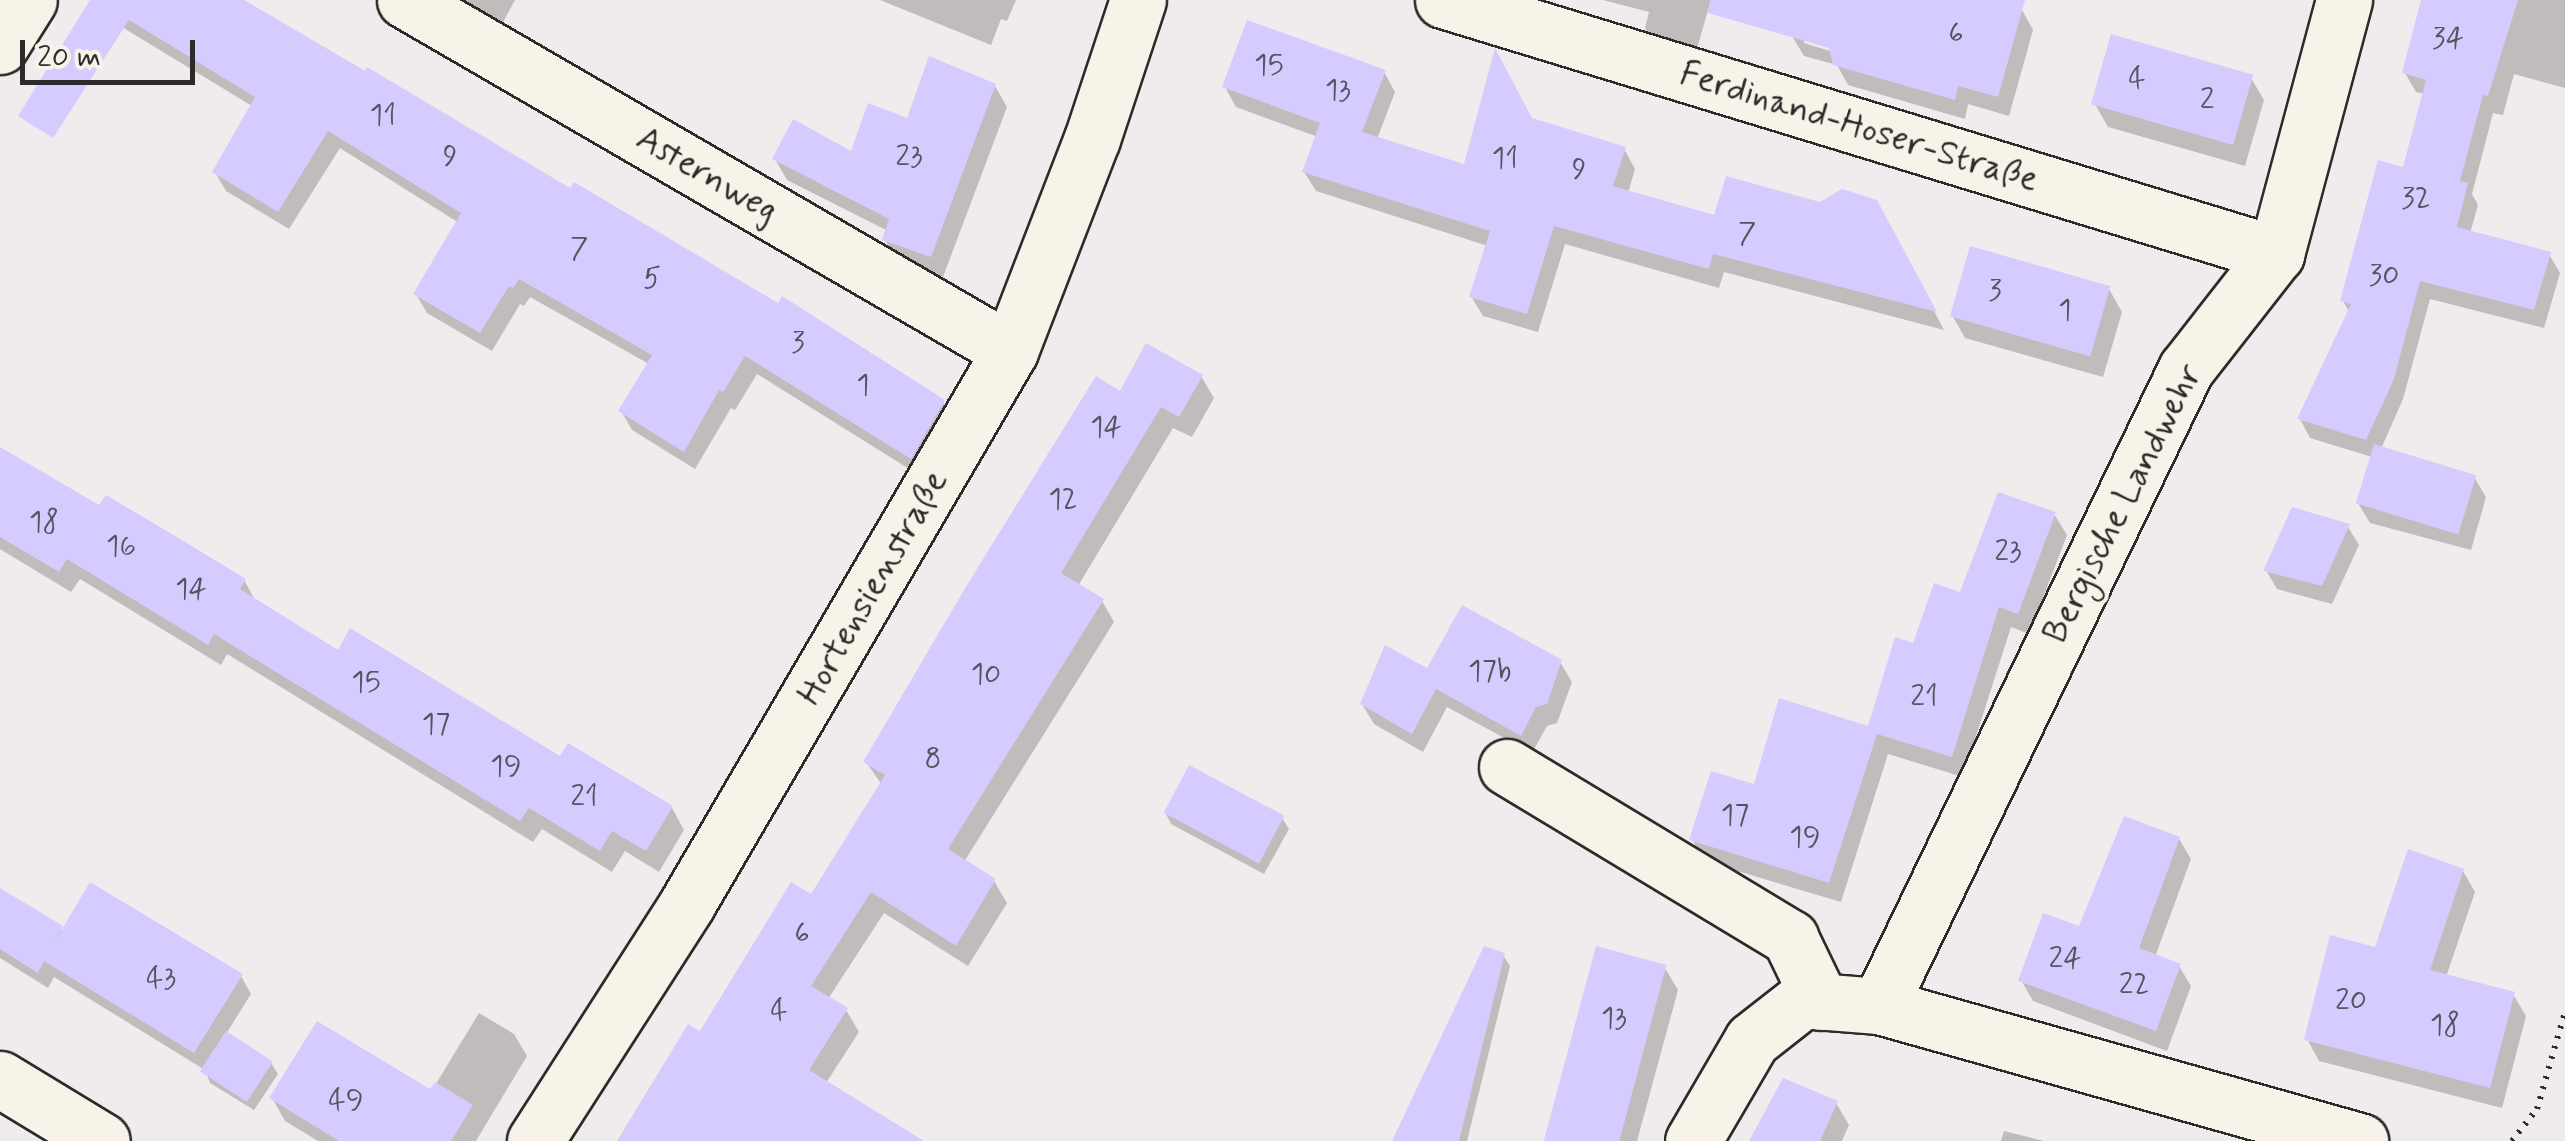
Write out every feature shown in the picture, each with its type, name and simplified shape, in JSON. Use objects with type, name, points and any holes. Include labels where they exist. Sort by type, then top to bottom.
[{"type":"street","points":[[0,46],[29,0]]},
{"type":"street","name":"Asternweg","points":[[404,0],[1010,351]]},
{"type":"street","name":"Hortensienstraße","points":[[535,1141],[687,904],[1010,351],[1092,139],[1138,0]]},
{"type":"street","name":"Ferdinand-Hoser-Straße","points":[[1443,0],[2276,254]]},
{"type":"street","name":"Bergische Landwehr","points":[[1879,1006],[2186,368],[2276,254],[2344,0]]},
{"type":"street","points":[[1507,767],[1790,938],[1822,1002]]},
{"type":"street","points":[[1693,1141],[1752,1040],[1804,1000],[1879,1006],[2360,1141]]},
{"type":"street","points":[[0,1079],[102,1141]]},
{"type":"path","points":[[2512,1141],[2537,1109],[2565,1012]]},
{"type":"building","points":[[90,0],[244,0],[365,71],[367,67],[570,188],[574,182],[778,303],[782,296],[945,400],[911,459],[745,356],[723,392],[719,390],[684,452],[618,411],[652,355],[519,279],[513,288],[509,286],[480,333],[413,294],[461,213],[328,131],[278,212],[212,172],[255,97],[129,20],[53,138],[18,116]]},
{"type":"building","points":[[1710,0],[2025,0],[1998,97],[1958,86],[1955,100],[1833,65],[1829,48],[1708,13]]},
{"type":"building","points":[[2421,0],[2518,0],[2488,96],[2483,95],[2460,181],[2468,183],[2457,227],[2551,252],[2534,310],[2420,281],[2394,379],[2366,440],[2297,419],[2351,304],[2340,301],[2378,160],[2403,167],[2426,80],[2402,73]]},
{"type":"building","points":[[1247,20],[1386,70],[1362,132],[1464,164],[1495,48],[1532,118],[1626,147],[1613,186],[1714,215],[1726,176],[1820,202],[1842,189],[1877,200],[1937,312],[1713,254],[1709,269],[1554,226],[1527,314],[1469,297],[1490,231],[1302,172],[1320,123],[1222,87]]},
{"type":"building","points":[[2111,34],[2253,75],[2233,145],[2091,104]]},
{"type":"building","points":[[929,56],[996,84],[931,257],[882,240],[889,219],[772,159],[793,119],[851,151],[868,103],[907,118]]},
{"type":"building","points":[[1970,246],[2110,286],[2090,356],[1950,316]]},
{"type":"building","points":[[1146,343],[1203,375],[1179,417],[1161,407],[1061,573],[1104,599],[948,849],[996,879],[956,946],[871,892],[811,986],[848,1008],[809,1070],[924,1141],[617,1141],[688,1024],[700,1031],[791,882],[811,894],[885,775],[863,762],[964,590],[1096,376],[1120,391]]},
{"type":"building","points":[[2374,444],[2476,475],[2458,535],[2356,503]]},
{"type":"building","points":[[0,447],[99,505],[106,495],[175,536],[246,579],[240,589],[338,650],[350,628],[560,756],[568,743],[673,806],[646,851],[612,831],[600,851],[529,808],[520,821],[214,634],[208,645],[67,559],[59,572],[0,537]]},
{"type":"building","points":[[1998,492],[2056,512],[2018,614],[1999,607],[1952,757],[1877,734],[1829,883],[1689,840],[1711,771],[1754,784],[1779,698],[1868,726],[1895,637],[1913,643],[1934,583],[1960,592]]},
{"type":"building","points":[[2292,507],[2350,524],[2322,586],[2263,571]]},
{"type":"building","points":[[1462,605],[1562,660],[1547,704],[1536,707],[1521,736],[1436,689],[1412,734],[1360,704],[1385,645],[1427,668]]},
{"type":"building","points":[[1189,765],[1284,816],[1259,863],[1164,813]]},
{"type":"building","points":[[2124,816],[2180,837],[2139,948],[2181,964],[2156,1031],[2018,981],[2043,913],[2079,926]]},
{"type":"building","points":[[2408,849],[2464,869],[2430,970],[2515,992],[2490,1088],[2304,1040],[2330,935],[2375,947]]},
{"type":"building","points":[[90,882],[243,974],[194,1053],[44,961],[38,973],[0,949],[0,888],[63,926],[54,943]]},
{"type":"building","points":[[1484,946],[1505,953],[1459,1141],[1392,1141]]},
{"type":"building","points":[[1596,946],[1667,965],[1619,1141],[1544,1141]]},
{"type":"building","points":[[317,1021],[430,1089],[435,1082],[473,1105],[451,1141],[339,1141],[269,1098]]},
{"type":"building","points":[[226,1031],[273,1061],[247,1102],[200,1071]]},
{"type":"building","points":[[1783,1078],[1838,1101],[1820,1141],[1749,1141]]}]
